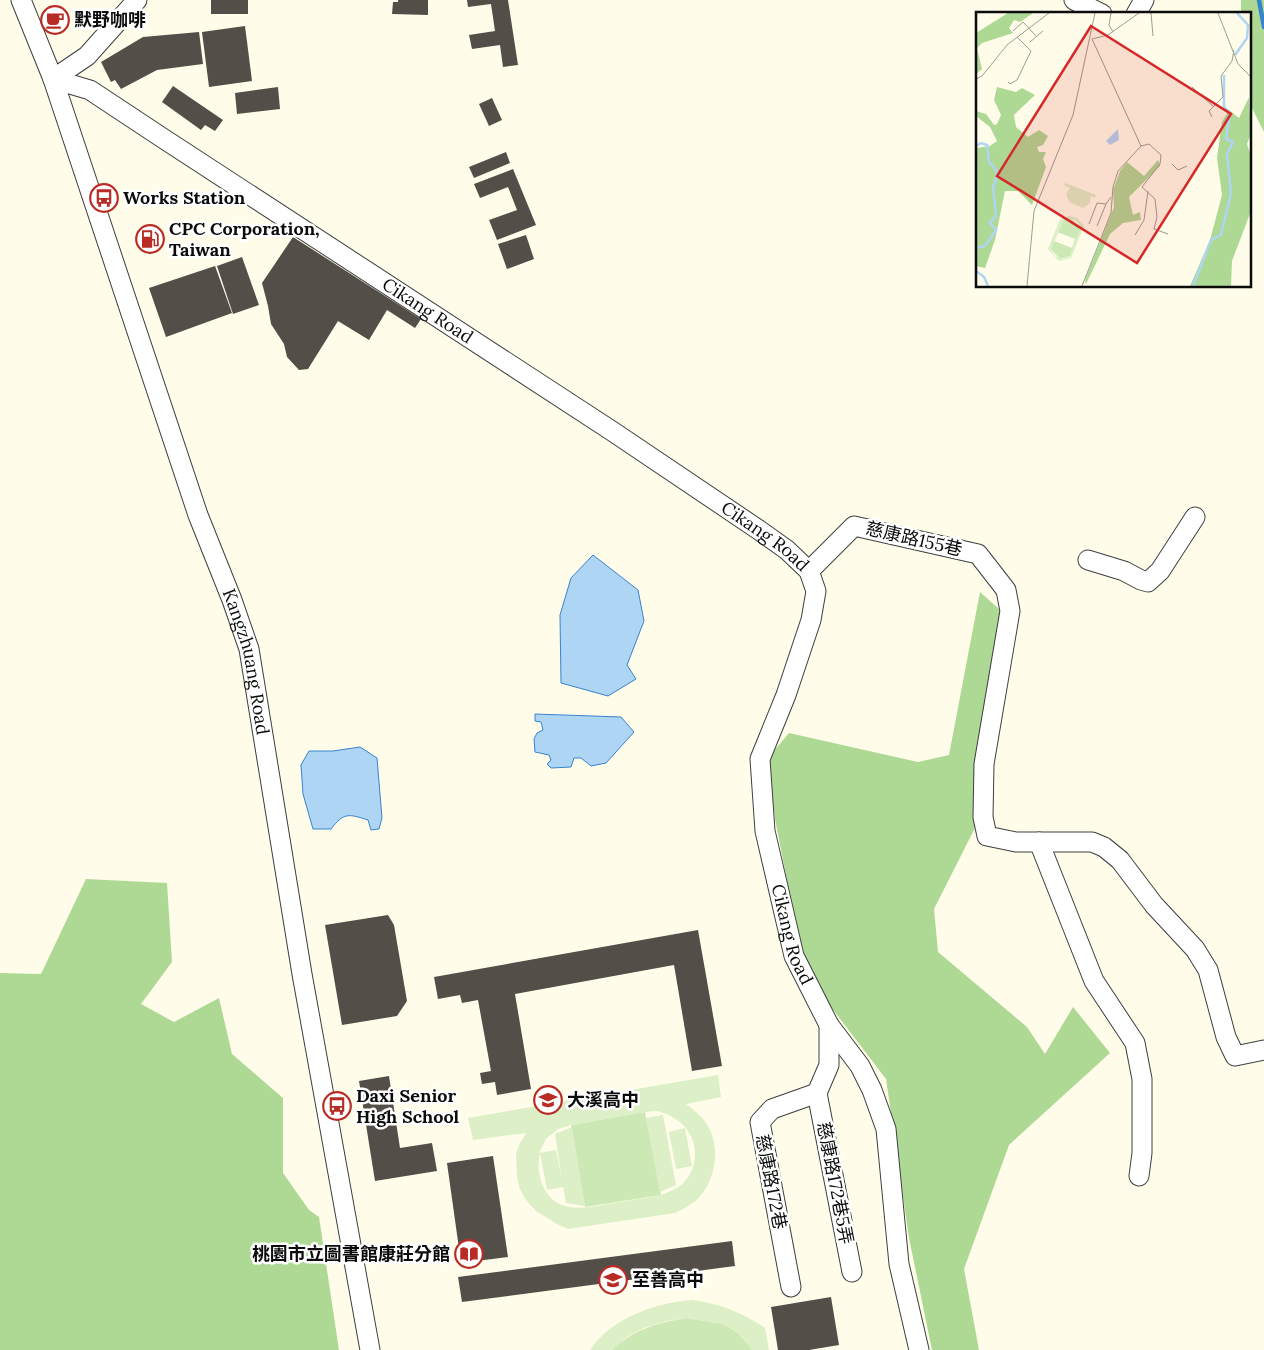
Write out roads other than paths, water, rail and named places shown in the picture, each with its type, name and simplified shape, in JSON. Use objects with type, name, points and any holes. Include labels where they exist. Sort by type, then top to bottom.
[{"type":"street","name":"Kangzhuang Road","points":[[21,0],[53,79],[198,515],[232,600],[249,649],[302,974],[370,1350]]},
{"type":"street","points":[[53,79],[87,56],[137,0]]},
{"type":"street","points":[[1074,0],[1098,12]]},
{"type":"street","points":[[1137,12],[1144,0]]},
{"type":"street","name":"Cikang Road","points":[[53,79],[90,90],[162,136],[612,431],[773,540],[787,550],[809,571],[816,591],[811,620],[786,695],[760,759],[765,831],[786,929],[794,956],[829,1026],[860,1066],[872,1090],[886,1129],[899,1264],[919,1350]]},
{"type":"street","points":[[1088,560],[1124,571],[1148,582],[1160,571],[1195,517]]},
{"type":"street","name":"慈康路155巷","points":[[809,571],[854,526],[978,554],[1006,590],[1010,611],[984,764],[983,817],[987,836],[1016,842],[1039,842]]},
{"type":"street","points":[[1139,1176],[1142,1152],[1142,1079],[1135,1043],[1094,980],[1039,842],[1092,842],[1104,847],[1120,860],[1154,905],[1195,949],[1208,970],[1226,1037],[1235,1056],[1264,1050]]},
{"type":"street","points":[[817,1093],[829,1065],[829,1026]]},
{"type":"street","name":"慈康路172巷5弄","points":[[817,1093],[852,1272]]},
{"type":"street","name":"慈康路172巷","points":[[791,1286],[760,1122],[772,1109],[817,1093]]},
{"type":"water","points":[[593,555],[638,590],[644,621],[627,665],[636,679],[608,696],[561,683],[560,615],[571,578]]},
{"type":"water","points":[[535,714],[621,717],[634,732],[606,763],[591,766],[581,758],[574,758],[571,767],[551,768],[547,764],[551,760],[549,755],[535,752],[534,739],[537,733],[543,730],[541,722],[535,721]]},
{"type":"water","points":[[360,747],[377,758],[382,818],[379,829],[371,830],[368,820],[356,816],[347,816],[343,817],[331,829],[313,829],[303,794],[301,765],[309,751],[333,751]]},
{"type":"waterway","points":[[1259,0],[1264,27]]},
{"type":"place","name":"默野咖啡","points":[[55,20]]},
{"type":"place","name":"Works Station","points":[[104,198]]},
{"type":"place","name":"CPC Corporation, Taiwan","points":[[150,239]]},
{"type":"place","name":"大溪高中","points":[[548,1100]]},
{"type":"place","name":"Daxi Senior High School","points":[[337,1106]]},
{"type":"place","name":"桃園市立圖書館康莊分館","points":[[469,1254]]},
{"type":"place","name":"至善高中","points":[[613,1280]]}]
